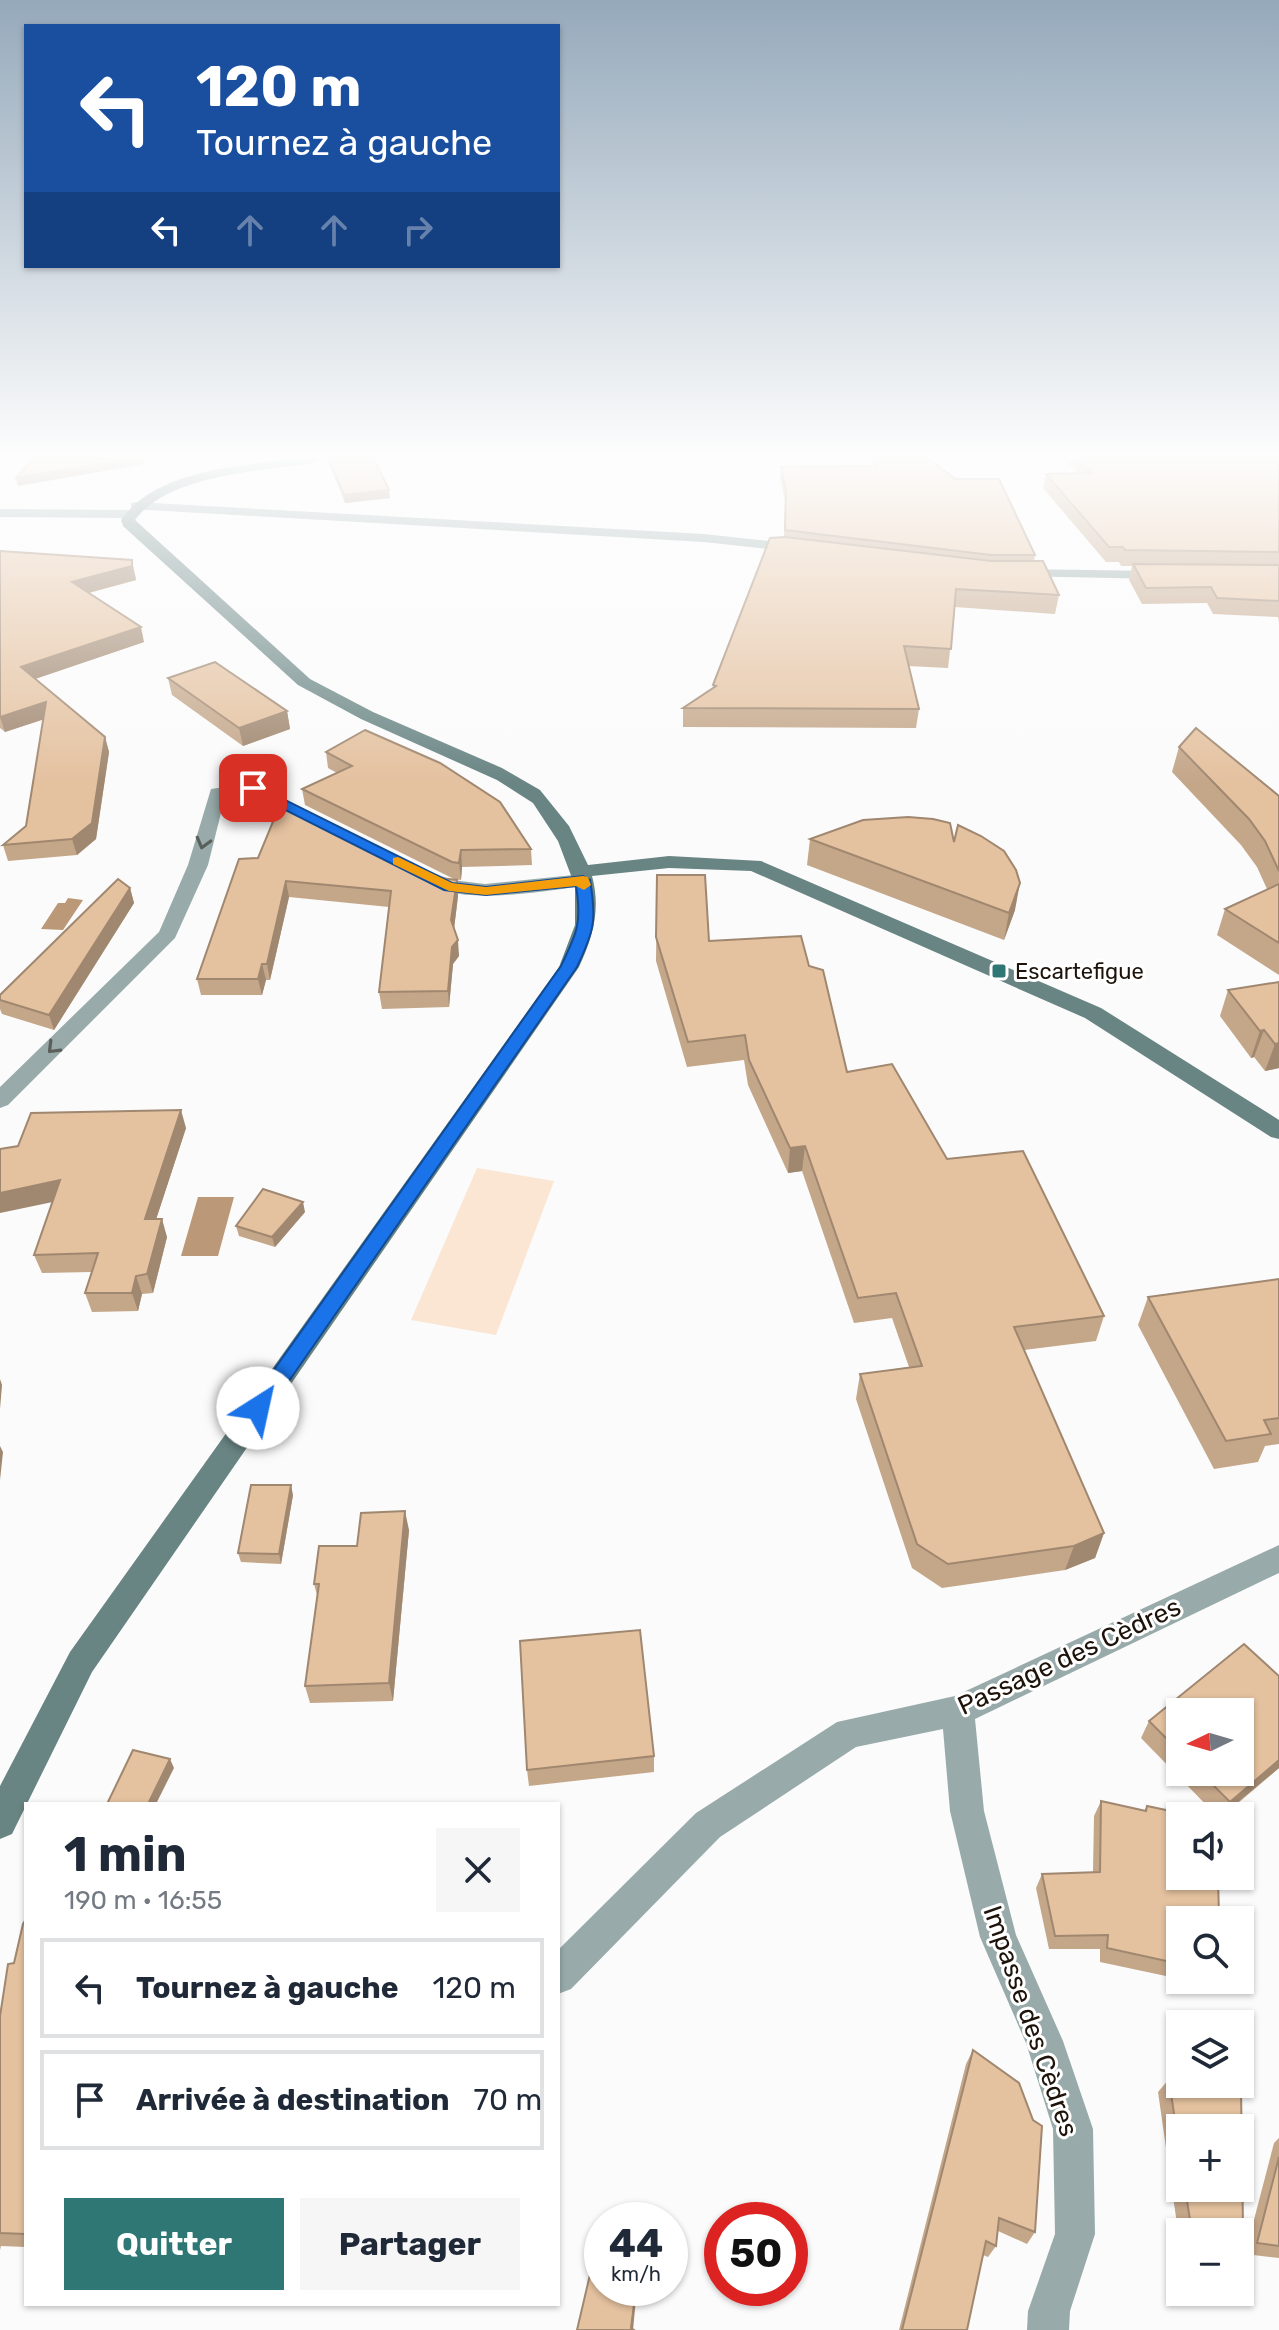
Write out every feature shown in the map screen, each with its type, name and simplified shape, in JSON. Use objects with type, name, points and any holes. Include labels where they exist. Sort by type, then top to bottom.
[{"type":"main road","points":[[0,1822],[81,1662],[569,967],[586,931],[582,876],[565,833],[537,797],[496,772],[428,739],[324,696],[174,568]]},
{"type":"main road","points":[[582,876],[669,862],[754,865],[1073,1003],[1279,1131]]},
{"type":"street","points":[[1001,572],[1175,575]]},
{"type":"street","points":[[0,1100],[168,934],[198,865],[217,793],[253,788],[323,824]]},
{"type":"street","points":[[407,866],[449,887],[486,891],[582,876]]},
{"type":"street","name":"Passage des Cèdres","points":[[560,1974],[708,1825],[849,1733],[958,1711],[1279,1558]]},
{"type":"street","name":"Impasse des Cèdres","points":[[958,1711],[967,1811],[998,1937],[1044,2041],[1073,2129],[1075,2234],[1049,2311],[1048,2330]]},
{"type":"shaded area","points":[[68,898],[83,900],[63,930],[41,929],[58,903],[65,903]]},
{"type":"shaded area","points":[[477,1168],[554,1181],[496,1335],[411,1320]]},
{"type":"shaded area","points":[[198,1197],[234,1197],[218,1256],[181,1256]]},
{"type":"building","points":[[0,568],[125,568],[72,582],[141,627],[21,667],[105,737],[92,823],[72,839],[3,845],[26,826],[46,702],[0,717]]},
{"type":"building","points":[[758,568],[1046,568],[1059,595],[956,589],[951,649],[904,646],[919,709],[683,708],[716,686],[713,685]]},
{"type":"building","points":[[1135,568],[1279,568],[1279,601],[1217,598],[1211,587],[1146,588]]},
{"type":"building","points":[[215,662],[287,711],[239,728],[168,678]]},
{"type":"building","points":[[1196,728],[1279,796],[1279,871],[1265,841],[1249,819],[1179,747]]},
{"type":"building","points":[[365,730],[440,763],[500,802],[531,849],[461,850],[459,863],[452,862],[302,789],[352,766],[326,752]]},
{"type":"building","points":[[282,799],[439,878],[457,880],[451,920],[458,940],[452,947],[448,991],[379,992],[391,891],[286,881],[267,964],[262,964],[258,979],[197,979],[239,859],[258,858],[275,817],[267,806]]},
{"type":"building","points":[[908,817],[950,823],[954,842],[958,825],[1004,851],[1020,883],[1009,913],[810,839],[863,820]]},
{"type":"building","points":[[657,875],[705,875],[709,941],[801,936],[809,966],[823,970],[847,1072],[892,1064],[947,1159],[1023,1151],[1104,1316],[1014,1327],[1104,1533],[1074,1546],[948,1564],[917,1544],[860,1374],[922,1366],[896,1293],[858,1298],[805,1146],[790,1148],[749,1060],[745,1035],[688,1042],[656,937]]},
{"type":"building","points":[[118,879],[130,888],[49,1015],[0,1000],[0,995]]},
{"type":"building","points":[[1279,884],[1279,943],[1225,909]]},
{"type":"building","points":[[1279,982],[1279,1043],[1275,1044],[1264,1030],[1260,1031],[1228,990]]},
{"type":"building","points":[[181,1110],[145,1219],[162,1219],[147,1274],[136,1276],[132,1293],[85,1293],[98,1253],[34,1255],[60,1180],[0,1193],[0,1149],[18,1146],[31,1113]]},
{"type":"building","points":[[263,1189],[303,1202],[272,1237],[236,1226]]},
{"type":"building","points":[[1279,1279],[1279,1418],[1264,1420],[1271,1434],[1226,1441],[1148,1297]]},
{"type":"building","points":[[251,1485],[291,1485],[279,1554],[238,1553]]},
{"type":"building","points":[[405,1511],[389,1683],[305,1686],[319,1584],[314,1584],[319,1546],[357,1546],[361,1513]]},
{"type":"building","points":[[640,1630],[654,1756],[527,1770],[520,1641]]},
{"type":"building","points":[[1244,1644],[1279,1676],[1279,1760],[1254,1781],[1254,1698],[1177,1698]]},
{"type":"building","points":[[1166,1707],[1166,1738],[1149,1721]]},
{"type":"building","points":[[133,1750],[170,1759],[149,1802],[108,1802]]},
{"type":"building","points":[[1214,1786],[1249,1786],[1230,1802]]},
{"type":"building","points":[[1101,1801],[1146,1811],[1147,1806],[1166,1810],[1166,1890],[1218,1890],[1219,1906],[1166,1906],[1166,1961],[1107,1948],[1108,1935],[1055,1936],[1042,1874],[1100,1872]]},
{"type":"building","points":[[23,1924],[24,2234],[0,2233],[0,2016],[8,1964],[14,1963]]},
{"type":"building","points":[[973,2050],[1019,2083],[1033,2120],[1042,2126],[1035,2232],[999,2218],[996,2246],[986,2241],[967,2330],[902,2330]]},
{"type":"building","points":[[1172,2098],[1241,2098],[1241,2114],[1174,2114]]},
{"type":"building","points":[[1279,2157],[1279,2246],[1257,2243]]},
{"type":"building","points":[[1187,2202],[1243,2202],[1243,2218],[1190,2218]]},
{"type":"building","points":[[584,2300],[584,2306],[634,2306],[631,2328],[634,2330],[577,2330]]},
{"type":"slow traffic","points":[[398,861],[449,887],[486,891],[583,880],[584,885]]},
{"type":"place","name":"Escartefigue","points":[[999,971]]},
{"type":"route","points":[[253,788],[449,887],[486,891],[583,880],[587,904],[586,931],[569,967],[258,1408]]}]
